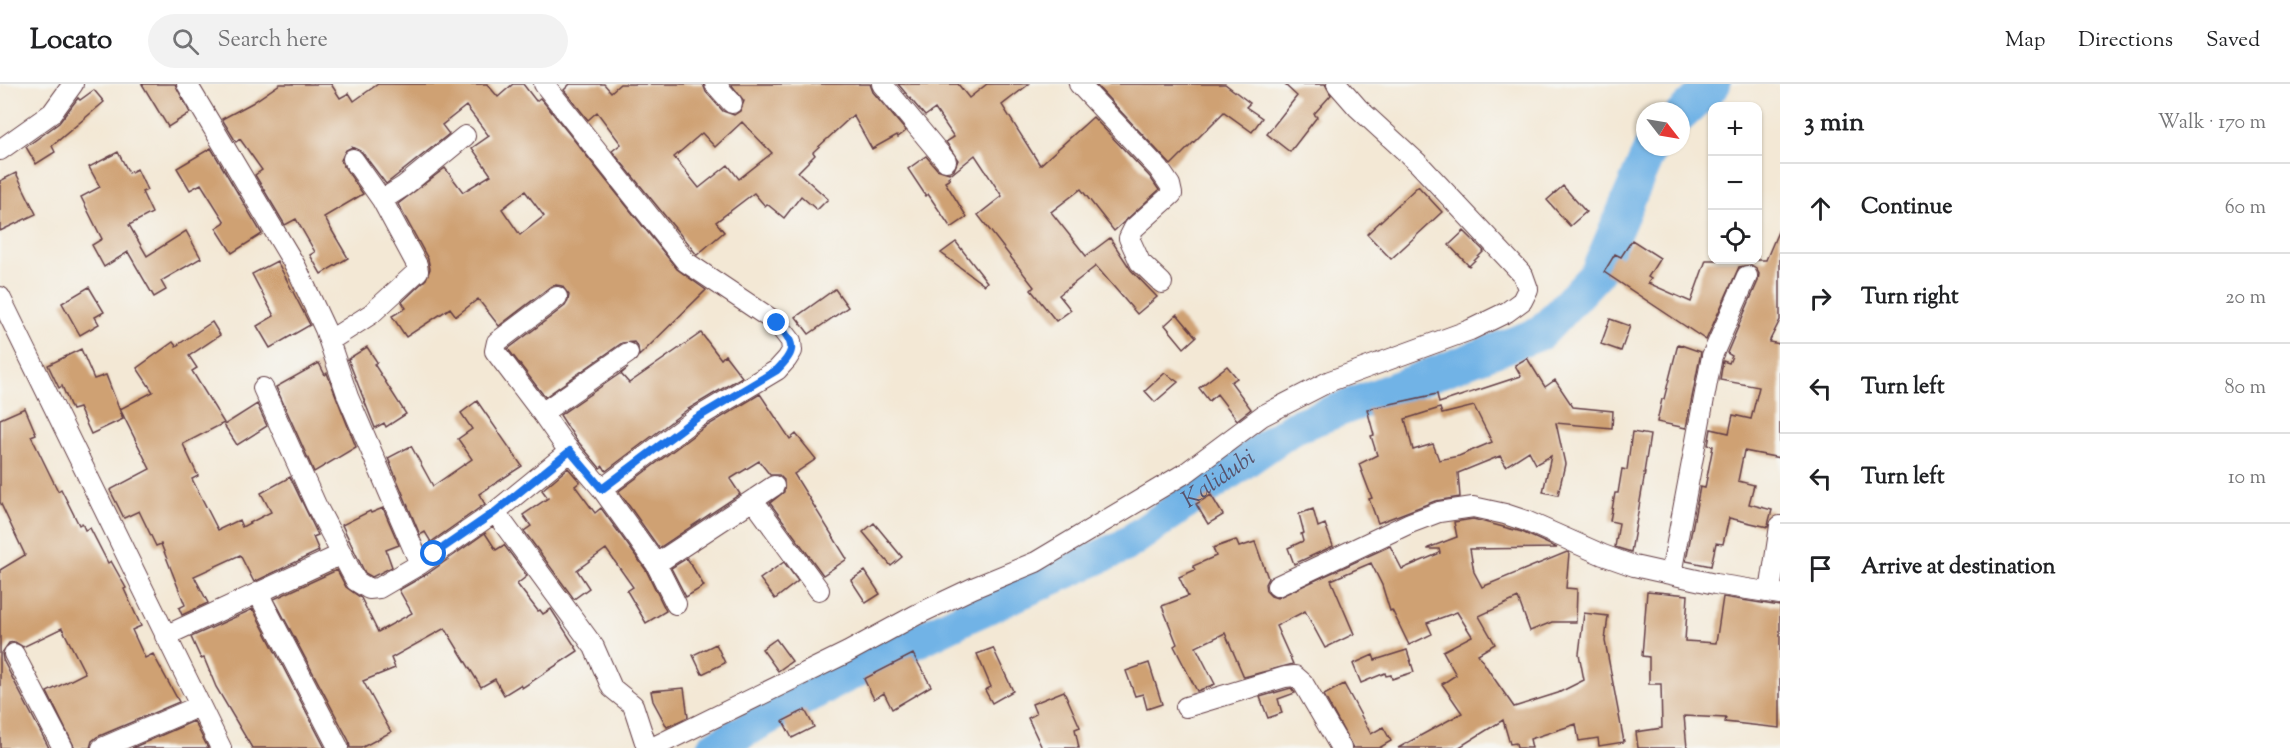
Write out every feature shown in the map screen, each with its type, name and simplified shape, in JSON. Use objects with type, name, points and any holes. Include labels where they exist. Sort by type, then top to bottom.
[{"type":"street","points":[[0,150],[52,113],[72,84]]},
{"type":"street","points":[[187,84],[296,267],[329,341],[348,397],[420,564]]},
{"type":"street","points":[[544,84],[686,262],[777,323],[791,340],[792,351],[777,370],[695,419],[602,489]]},
{"type":"street","points":[[714,84],[732,103]]},
{"type":"street","points":[[882,84],[946,161]]},
{"type":"street","points":[[1079,84],[1159,169],[1170,185],[1172,194],[1134,228],[1129,238],[1140,262],[1162,283]]},
{"type":"street","points":[[652,748],[828,662],[916,615],[1036,562],[1187,472],[1262,416],[1330,381],[1470,330],[1507,312],[1522,301],[1528,289],[1523,275],[1419,164],[1358,108],[1337,84]]},
{"type":"street","points":[[382,200],[404,186],[465,136]]},
{"type":"street","points":[[329,341],[371,314],[418,272],[417,265],[382,200],[354,159]]},
{"type":"street","points":[[1671,574],[1712,356],[1747,276]]},
{"type":"street","points":[[0,297],[221,748]]},
{"type":"street","points":[[557,297],[497,342],[495,351],[570,451],[602,489],[656,564],[676,604]]},
{"type":"street","points":[[542,413],[628,353]]},
{"type":"street","points":[[262,388],[316,505],[356,581],[369,589],[379,588],[420,564],[495,512],[570,451]]},
{"type":"street","points":[[656,564],[774,486]]},
{"type":"street","points":[[753,500],[819,590]]},
{"type":"street","points":[[1277,586],[1410,523],[1439,512],[1473,507],[1505,513],[1603,555],[1635,566],[1715,584],[1775,593],[1780,526]]},
{"type":"street","points":[[495,512],[594,647],[612,688],[633,705],[647,748]]},
{"type":"street","points":[[165,636],[342,554]]},
{"type":"street","points":[[258,593],[338,747]]},
{"type":"street","points":[[14,654],[63,748]]},
{"type":"street","points":[[1186,707],[1284,677],[1295,676],[1303,682],[1341,748]]},
{"type":"street","points":[[102,748],[199,706]]},
{"type":"building","points":[[142,84],[175,84],[190,113],[168,127]]},
{"type":"building","points":[[280,84],[331,84],[340,98],[349,93],[354,101],[378,84],[487,84],[498,97],[513,84],[523,84],[536,101],[540,98],[546,105],[677,269],[706,290],[639,356],[638,347],[634,342],[622,343],[545,397],[508,349],[565,306],[569,295],[562,286],[550,287],[499,326],[478,299],[456,316],[450,308],[406,337],[392,316],[406,308],[402,302],[426,279],[430,269],[428,259],[398,204],[445,168],[463,192],[491,175],[472,148],[489,136],[466,106],[442,125],[449,134],[386,184],[362,152],[352,147],[346,150],[341,160],[363,194],[324,217],[348,258],[321,274],[310,255],[315,252],[296,219],[285,225],[255,175],[262,170],[240,139],[236,142],[222,119],[252,103]],"holes":[[[525,191],[544,216],[520,235],[502,209]]]},
{"type":"building","points":[[570,84],[604,84],[611,92],[620,84],[703,84],[706,92],[723,111],[734,115],[740,111],[744,101],[731,84],[870,84],[873,92],[906,131],[872,149],[853,115],[813,152],[815,155],[798,172],[828,199],[817,210],[801,196],[784,218],[767,204],[765,206],[754,193],[716,222],[724,232],[697,255],[612,151],[621,144],[597,112],[588,120],[564,90]],"holes":[[[742,122],[772,153],[739,179],[728,165],[699,188],[674,157],[702,133],[715,147]]]},
{"type":"building","points":[[898,84],[958,84],[969,98],[987,84],[1029,84],[1002,105],[1040,165],[1093,117],[1150,177],[1159,190],[1114,231],[1081,189],[1051,212],[1086,256],[1110,238],[1131,270],[1157,297],[1137,314],[1096,266],[1059,295],[1071,310],[1056,321],[1031,290],[1034,287],[978,215],[1002,196],[975,155],[945,182],[967,217],[951,228],[908,169],[926,156],[937,169],[949,173],[954,170],[958,160],[946,142],[954,137],[935,109],[925,116]]},
{"type":"building","points":[[1095,84],[1225,84],[1250,103],[1246,107],[1262,118],[1252,132],[1224,112],[1171,165]]},
{"type":"building","points":[[1284,84],[1325,84],[1331,95],[1314,114],[1317,117],[1290,152],[1267,134],[1297,96]]},
{"type":"building","points":[[94,90],[104,102],[52,146],[55,152],[36,164],[26,147],[59,123],[78,98],[80,100]]},
{"type":"building","points":[[211,148],[262,234],[232,253],[216,228],[225,222],[201,184],[190,190],[177,168]]},
{"type":"building","points":[[118,152],[129,173],[137,169],[147,190],[142,192],[152,213],[129,225],[147,256],[186,231],[201,258],[161,281],[166,290],[154,297],[128,252],[104,267],[92,245],[102,239],[81,197],[100,187],[89,167]]},
{"type":"building","points":[[16,173],[36,214],[0,231],[0,181]]},
{"type":"building","points":[[1418,186],[1442,212],[1391,259],[1367,234]]},
{"type":"building","points":[[1563,186],[1586,212],[1570,226],[1547,200]]},
{"type":"building","points":[[1780,227],[1780,320],[1769,342],[1780,344],[1780,458],[1744,451],[1738,481],[1754,485],[1749,504],[1772,510],[1768,527],[1729,518],[1723,544],[1716,543],[1711,566],[1686,561],[1700,487],[1705,488],[1713,446],[1708,445],[1711,429],[1729,433],[1733,415],[1751,419],[1759,387],[1720,380],[1723,361],[1729,363],[1732,356],[1727,353],[1759,274],[1751,265],[1739,267],[1706,340],[1604,272],[1615,254],[1621,257],[1632,240],[1660,258],[1648,277],[1651,279],[1648,283],[1691,302],[1706,260],[1708,264],[1762,264],[1762,260],[1766,260]]},
{"type":"building","points":[[1464,231],[1484,251],[1469,266],[1449,245]]},
{"type":"building","points":[[956,242],[987,282],[984,285],[941,253]]},
{"type":"building","points":[[277,261],[310,325],[270,348],[257,326],[274,316],[252,274]]},
{"type":"building","points":[[89,287],[104,312],[95,317],[99,324],[80,335],[62,303]]},
{"type":"building","points":[[835,289],[848,307],[809,334],[796,317]]},
{"type":"building","points":[[1177,314],[1196,337],[1184,348],[1165,325]]},
{"type":"building","points":[[1610,319],[1630,326],[1621,351],[1601,344]]},
{"type":"building","points":[[212,322],[220,335],[189,356],[197,368],[192,371],[224,423],[183,444],[198,476],[192,479],[218,530],[239,520],[242,527],[271,512],[261,493],[290,477],[318,535],[313,537],[319,551],[254,582],[240,555],[194,576],[208,603],[182,615],[179,608],[185,605],[161,544],[156,546],[139,511],[124,518],[110,490],[150,469],[120,409],[153,392],[137,368],[173,342],[176,346]]},
{"type":"building","points":[[701,333],[721,359],[725,355],[742,377],[688,409],[606,471],[603,466],[600,468],[575,438],[560,415],[628,368],[621,374],[629,383]]},
{"type":"building","points":[[1678,344],[1701,352],[1686,428],[1657,422]]},
{"type":"building","points":[[367,347],[377,362],[374,364],[406,414],[386,427],[384,423],[375,428],[348,359]]},
{"type":"building","points":[[81,349],[94,379],[106,375],[123,419],[91,434],[79,408],[72,410],[62,386],[59,388],[48,365]]},
{"type":"building","points":[[1527,358],[1545,387],[1555,380],[1573,407],[1613,411],[1612,428],[1556,423],[1565,464],[1558,495],[1543,492],[1551,456],[1536,464],[1529,451],[1506,466],[1500,456],[1458,473],[1460,497],[1435,501],[1378,523],[1369,499],[1372,498],[1359,464],[1377,455],[1371,436],[1374,435],[1367,409],[1437,394],[1439,403],[1521,376],[1515,365]],"holes":[[[1474,406],[1492,442],[1459,456],[1439,460],[1433,444],[1413,450],[1405,419],[1440,408],[1442,414]]]},
{"type":"building","points":[[319,363],[325,375],[327,373],[356,447],[314,472],[276,387]]},
{"type":"building","points":[[1227,366],[1237,378],[1231,382],[1251,409],[1237,420],[1217,394],[1209,401],[1199,388]]},
{"type":"building","points":[[1165,373],[1178,382],[1155,402],[1145,391]]},
{"type":"building","points":[[760,394],[790,439],[796,434],[816,459],[794,474],[847,559],[823,575],[770,503],[784,492],[784,480],[779,475],[770,475],[759,461],[730,479],[740,494],[659,548],[619,491],[702,429]]},
{"type":"building","points":[[477,401],[522,466],[479,494],[485,504],[431,542],[425,532],[420,535],[388,458],[411,446],[433,486],[472,459],[458,439],[472,429],[461,413]]},
{"type":"building","points":[[257,404],[267,426],[237,445],[224,425]]},
{"type":"building","points":[[25,408],[36,434],[31,436],[58,491],[61,489],[79,525],[82,523],[85,530],[90,528],[108,563],[111,561],[126,588],[124,589],[141,626],[132,630],[145,658],[153,654],[179,702],[97,737],[92,741],[90,748],[75,748],[47,692],[85,673],[62,628],[23,647],[15,642],[9,643],[2,653],[3,660],[49,748],[0,748],[0,570],[25,555],[0,502],[0,419]]},
{"type":"building","points":[[1632,432],[1650,435],[1631,552],[1615,547],[1619,523],[1610,521],[1622,469],[1627,470]]},
{"type":"building","points":[[568,468],[580,482],[575,486],[595,513],[601,508],[646,570],[666,611],[646,623],[627,591],[633,587],[606,549],[577,570],[589,588],[574,599],[524,531],[531,526],[523,515],[548,498],[542,490]]},
{"type":"building","points":[[1211,495],[1223,515],[1208,524],[1196,504]]},
{"type":"building","points":[[383,508],[399,545],[386,550],[392,567],[372,577],[365,573],[342,525],[370,511],[371,513]]},
{"type":"building","points":[[1313,509],[1318,527],[1325,524],[1333,546],[1294,564],[1288,548],[1303,541],[1301,534],[1304,533],[1299,514]]},
{"type":"building","points":[[1473,519],[1522,532],[1557,548],[1470,549],[1474,572],[1482,587],[1567,552],[1569,553],[1566,588],[1577,589],[1576,622],[1552,622],[1530,631],[1518,598],[1479,616],[1495,644],[1478,654],[1491,674],[1514,707],[1558,693],[1584,680],[1579,654],[1584,613],[1608,616],[1605,641],[1624,742],[1599,746],[1598,738],[1579,741],[1576,724],[1530,739],[1532,748],[1517,748],[1516,743],[1510,744],[1503,720],[1458,748],[1398,748],[1462,713],[1442,684],[1456,675],[1443,651],[1472,636],[1457,612],[1427,623],[1432,634],[1409,645],[1392,610],[1390,611],[1382,585],[1371,563],[1331,580],[1354,634],[1325,648],[1305,611],[1276,626],[1293,664],[1244,677],[1225,633],[1196,647],[1215,684],[1197,691],[1174,646],[1177,644],[1162,606],[1188,596],[1179,577],[1195,570],[1193,566],[1216,556],[1213,548],[1236,540],[1239,547],[1255,542],[1268,578],[1265,584],[1266,591],[1277,598],[1390,546],[1402,569],[1440,553],[1439,549],[1428,548],[1457,537],[1454,522]]},
{"type":"building","points":[[874,523],[902,557],[891,566],[863,532]]},
{"type":"building","points":[[485,533],[496,550],[504,545],[527,576],[517,584],[538,611],[540,610],[543,614],[551,609],[578,651],[522,688],[520,685],[504,695],[495,679],[481,687],[445,628],[391,658],[395,668],[363,681],[391,732],[361,748],[350,748],[349,741],[274,599],[337,570],[346,587],[361,598],[378,632],[412,613],[399,590],[427,574]]},
{"type":"building","points":[[687,558],[704,586],[686,597],[671,568]]},
{"type":"building","points":[[784,562],[798,581],[775,599],[760,579]]},
{"type":"building","points":[[865,571],[880,594],[866,603],[851,580]]},
{"type":"building","points":[[1647,591],[1688,595],[1685,641],[1716,643],[1723,597],[1780,606],[1780,728],[1725,722],[1726,718],[1684,716],[1687,748],[1638,748],[1636,732],[1662,728],[1661,684],[1649,684],[1649,657],[1642,656]]},
{"type":"building","points":[[253,609],[325,748],[252,748],[216,687],[204,658],[201,659],[191,637]]},
{"type":"building","points":[[776,639],[792,661],[778,671],[762,649]]},
{"type":"building","points":[[716,644],[725,663],[702,674],[693,655]]},
{"type":"building","points":[[993,648],[1013,691],[992,703],[985,690],[991,687],[977,654]]},
{"type":"building","points":[[1407,650],[1414,672],[1392,679],[1391,675],[1386,676],[1385,673],[1361,683],[1353,664],[1373,655],[1375,660]]},
{"type":"building","points":[[913,654],[931,686],[892,709],[884,693],[874,699],[864,679]]},
{"type":"building","points":[[1149,663],[1162,704],[1147,709],[1143,694],[1135,696],[1126,671]]},
{"type":"building","points":[[1344,684],[1371,734],[1383,727],[1391,741],[1379,748],[1353,748],[1324,695]]},
{"type":"building","points":[[684,688],[688,717],[667,727],[653,701],[651,691]]},
{"type":"building","points":[[1291,688],[1295,693],[1278,699],[1282,713],[1268,718],[1260,697]]},
{"type":"building","points":[[1064,691],[1080,727],[1075,729],[1079,748],[1042,748],[1028,718],[1036,714],[1032,704]]},
{"type":"building","points":[[805,710],[814,727],[792,738],[783,721]]},
{"type":"building","points":[[194,721],[208,748],[132,748]]},
{"type":"waterway","name":"Kalidubi","points":[[1690,107],[1714,84]]},
{"type":"waterway","name":"Kalidubi","points":[[713,748],[830,684],[966,617],[1124,546],[1294,427],[1541,333],[1597,273],[1647,156]]},
{"type":"route","points":[[434,554],[495,512],[570,451],[602,489],[695,419],[777,370],[792,351],[791,340],[777,323]]}]
